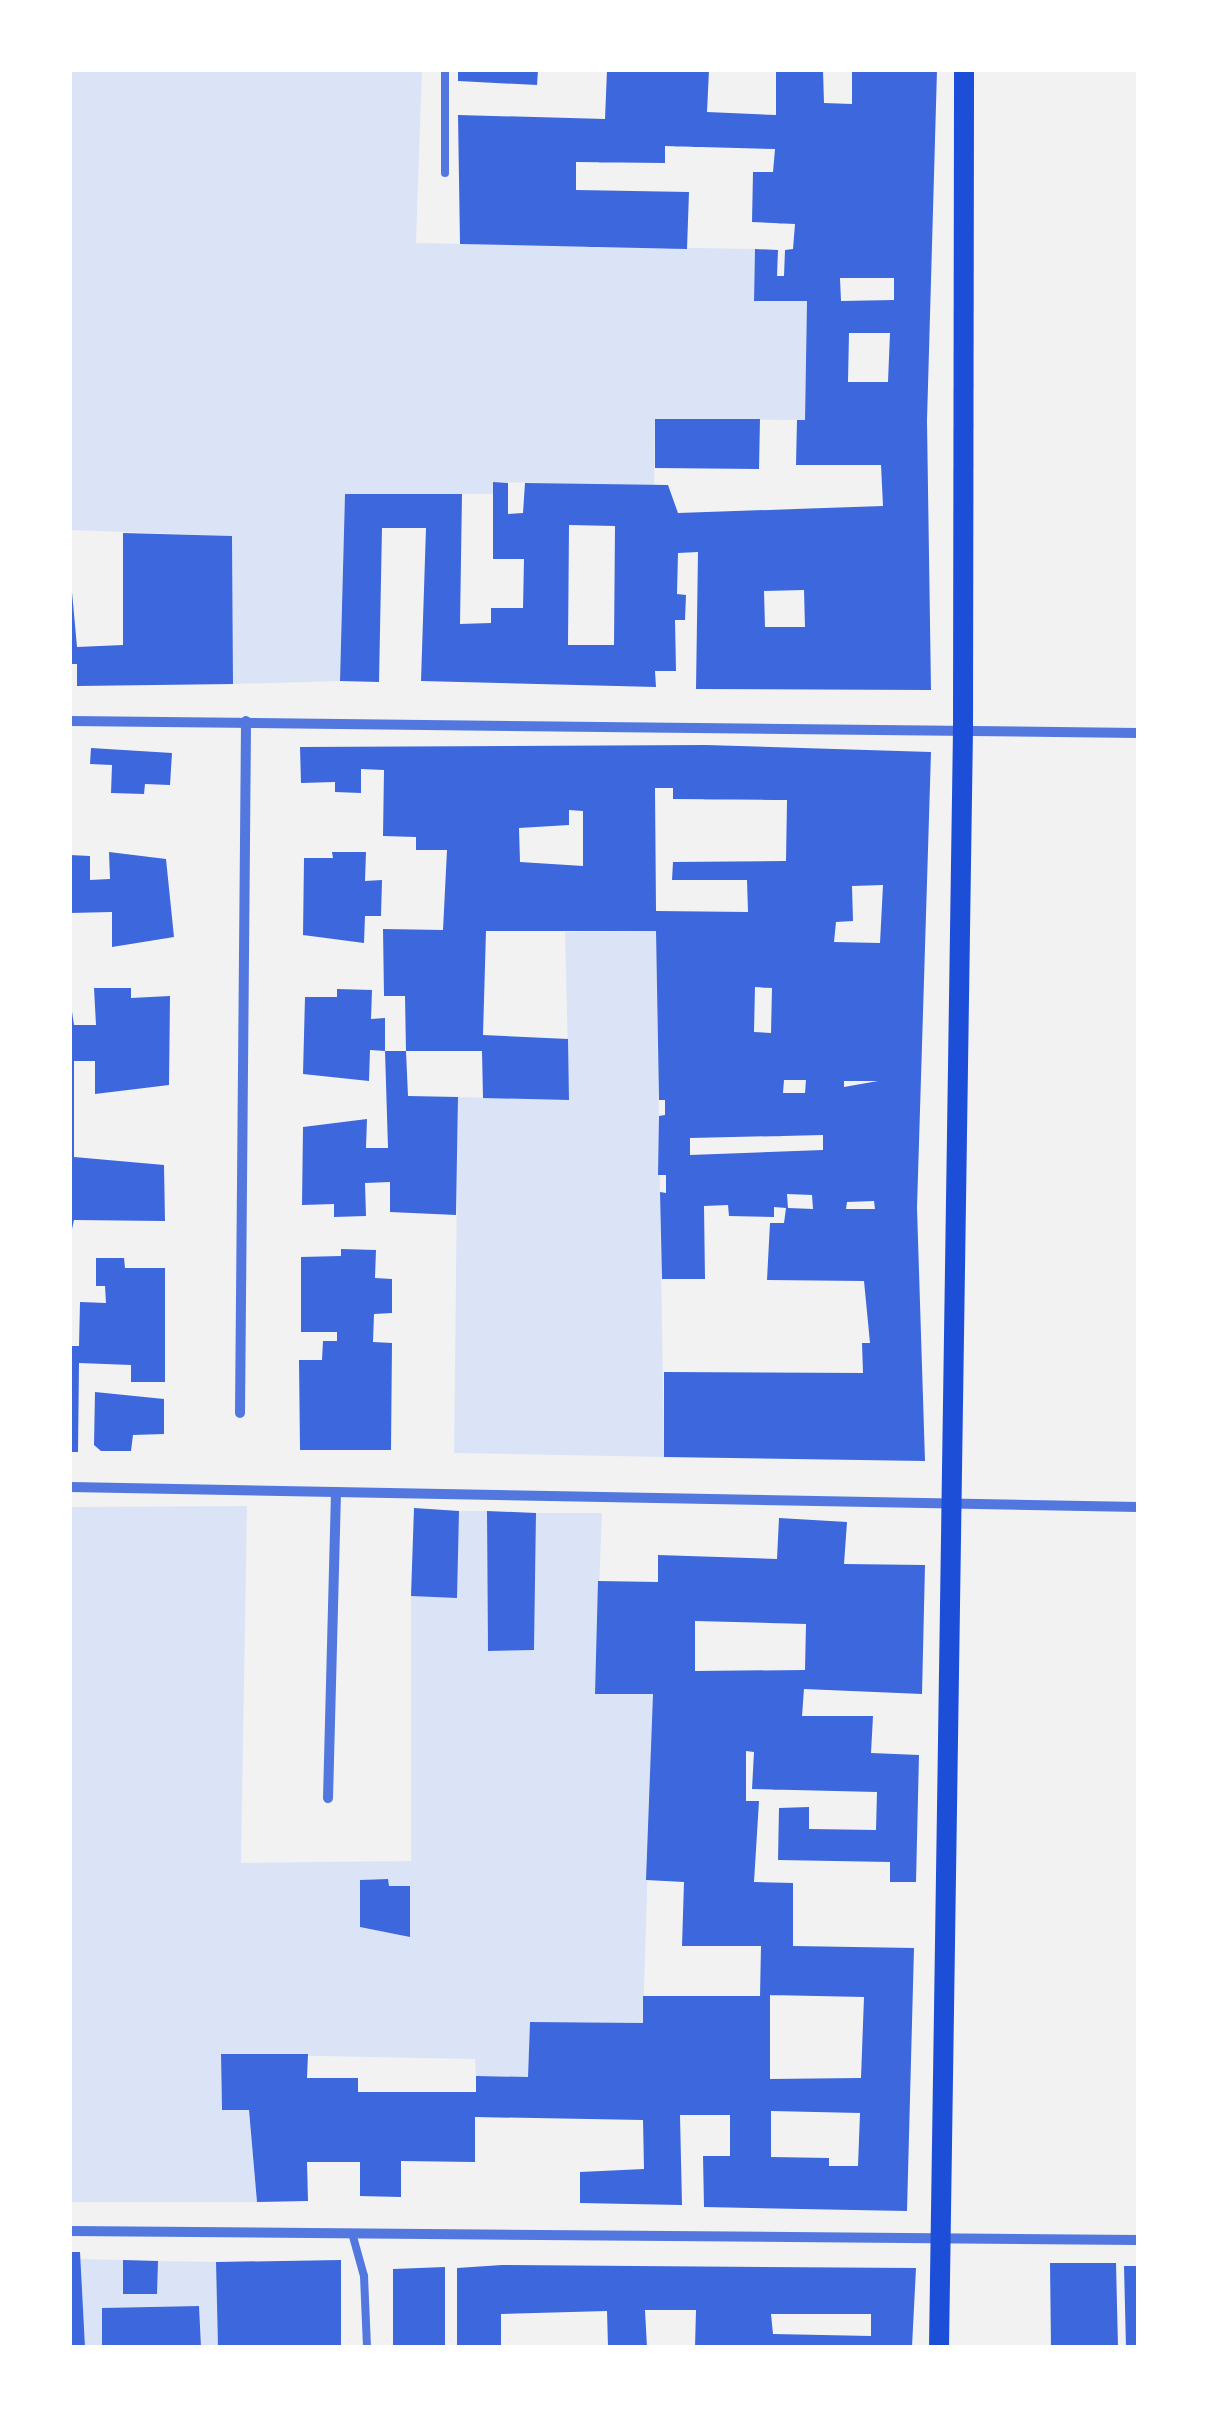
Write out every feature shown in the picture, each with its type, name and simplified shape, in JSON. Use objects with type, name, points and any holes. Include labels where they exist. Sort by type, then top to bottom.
[{"type":"main road","points":[[940,2347],[963,729],[964,70]]},
{"type":"street","points":[[70,721],[1138,733]]},
{"type":"street","points":[[240,1414],[246,721]]},
{"type":"street","points":[[70,1487],[1138,1507]]},
{"type":"street","points":[[328,1798],[336,1493]]},
{"type":"street","points":[[70,2230],[1138,2240]]},
{"type":"lane","points":[[445,70],[445,174]]},
{"type":"lane","points":[[352,2234],[364,2276],[367,2347]]},
{"type":"shaded area","points":[[70,70],[422,70],[416,243],[755,249],[754,301],[807,301],[805,420],[655,419],[654,486],[494,482],[493,494],[345,494],[340,681],[233,684],[232,536],[70,530]]},
{"type":"shaded area","points":[[656,931],[664,1457],[454,1453],[458,1097],[569,1100],[565,932]]},
{"type":"shaded area","points":[[247,1506],[241,1863],[411,1861],[411,1596],[459,1511],[487,1511],[488,1651],[534,1649],[536,1513],[602,1513],[595,1693],[653,1694],[643,2023],[530,2022],[528,2077],[476,2076],[475,2059],[221,2054],[222,2110],[249,2110],[257,2202],[70,2202],[70,1507]],"holes":[[[387,1879],[410,1937],[360,1926],[361,1880]]]},
{"type":"shaded area","points":[[80,2259],[123,2260],[123,2294],[158,2261],[216,2262],[218,2347],[201,2347],[199,2306],[102,2308],[102,2347],[85,2347]]},
{"type":"building","points":[[458,70],[538,70],[537,85],[458,81]]},
{"type":"building","points":[[607,70],[709,70],[707,112],[776,115],[776,70],[823,70],[824,103],[852,104],[852,70],[937,70],[927,421],[931,690],[696,689],[698,552],[678,553],[677,594],[686,595],[685,620],[675,620],[676,671],[655,671],[656,687],[421,681],[426,528],[382,528],[379,682],[340,681],[345,494],[462,494],[460,624],[491,623],[491,608],[523,608],[524,559],[493,559],[493,482],[508,483],[508,514],[523,513],[525,483],[668,485],[678,513],[883,506],[881,465],[796,465],[797,420],[805,420],[807,301],[754,301],[755,249],[778,250],[777,276],[784,276],[785,250],[793,249],[795,224],[752,222],[753,172],[773,172],[775,149],[665,146],[665,163],[576,162],[576,190],[689,192],[687,249],[460,244],[458,115],[605,119]],"holes":[[[840,278],[894,278],[894,300],[841,301]],[[849,333],[890,333],[888,382],[848,382]],[[569,525],[615,526],[614,645],[568,645]],[[804,590],[805,627],[765,627],[764,591]]]},
{"type":"building","points":[[655,419],[760,419],[759,469],[655,468]]},
{"type":"building","points":[[123,533],[232,536],[233,684],[77,686],[77,664],[70,664],[70,570],[77,647],[123,645]]},
{"type":"building","points":[[706,745],[931,752],[917,1208],[925,1461],[664,1457],[664,1372],[863,1373],[862,1343],[870,1343],[864,1281],[767,1280],[770,1223],[784,1223],[786,1208],[774,1207],[774,1217],[729,1216],[728,1205],[704,1206],[705,1279],[662,1279],[660,1192],[666,1193],[666,1175],[658,1175],[659,1116],[665,1115],[665,1100],[659,1100],[656,931],[486,931],[483,1035],[568,1039],[569,1100],[483,1098],[482,1051],[406,1051],[405,996],[384,996],[383,929],[443,930],[447,850],[416,850],[416,837],[383,836],[384,770],[361,769],[361,793],[335,792],[335,782],[301,783],[300,747]],"holes":[[[655,788],[673,788],[673,799],[787,800],[786,861],[673,862],[672,880],[747,880],[748,912],[656,911]],[[569,810],[583,811],[583,866],[520,862],[519,828],[569,825]],[[883,885],[880,943],[834,942],[836,922],[853,921],[852,886]],[[755,987],[772,988],[771,1033],[754,1032]],[[784,1080],[806,1080],[805,1093],[783,1093]],[[844,1081],[878,1081],[844,1087]],[[823,1135],[823,1150],[690,1155],[690,1138]],[[787,1194],[812,1195],[813,1209],[788,1208]],[[874,1201],[875,1209],[846,1209],[847,1202]]]},
{"type":"building","points":[[91,748],[172,753],[170,785],[145,784],[144,794],[111,793],[112,765],[90,764]]},
{"type":"building","points":[[109,852],[166,859],[174,937],[112,947],[112,912],[70,913],[70,855],[90,856],[90,880],[110,879]]},
{"type":"building","points":[[332,852],[366,852],[365,881],[382,880],[381,916],[365,916],[364,943],[303,935],[304,858],[333,858]]},
{"type":"building","points":[[94,988],[131,988],[131,998],[170,996],[169,1085],[95,1094],[95,1061],[74,1061],[74,1157],[164,1165],[165,1221],[74,1220],[70,1238],[70,998],[74,1025],[96,1025]]},
{"type":"building","points":[[337,989],[372,990],[371,1019],[385,1018],[385,1051],[370,1050],[369,1081],[303,1074],[305,997],[337,997]]},
{"type":"building","points":[[385,1051],[406,1051],[408,1096],[458,1097],[456,1215],[390,1212],[390,1182],[365,1183],[366,1216],[334,1217],[334,1204],[302,1205],[303,1127],[367,1119],[366,1148],[388,1148]]},
{"type":"building","points":[[341,1249],[376,1250],[375,1278],[392,1279],[392,1313],[374,1314],[373,1342],[392,1343],[391,1450],[300,1450],[299,1360],[322,1360],[323,1341],[337,1341],[337,1332],[301,1332],[301,1257],[341,1256]]},
{"type":"building","points":[[96,1258],[124,1258],[125,1268],[165,1268],[165,1382],[131,1382],[131,1365],[79,1363],[78,1452],[70,1452],[70,1346],[79,1346],[80,1302],[106,1303],[105,1286],[96,1286]]},
{"type":"building","points":[[95,1392],[164,1399],[164,1434],[133,1435],[131,1451],[101,1451],[94,1445]]},
{"type":"building","points":[[414,1508],[459,1511],[457,1598],[411,1596]]},
{"type":"building","points":[[487,1511],[536,1513],[534,1650],[488,1651]]},
{"type":"building","points":[[779,1518],[847,1522],[844,1564],[925,1565],[922,1694],[804,1689],[802,1716],[873,1716],[871,1753],[919,1755],[916,1882],[890,1882],[890,1862],[778,1860],[779,1808],[809,1807],[809,1829],[876,1830],[877,1792],[752,1789],[754,1752],[746,1751],[746,1801],[759,1801],[754,1882],[793,1883],[793,1946],[914,1948],[907,2211],[704,2207],[703,2156],[730,2156],[730,2115],[680,2115],[682,2205],[580,2203],[580,2172],[644,2169],[643,2120],[475,2117],[475,2162],[401,2161],[401,2197],[360,2196],[360,2162],[307,2162],[308,2201],[257,2202],[249,2110],[222,2110],[221,2054],[308,2054],[307,2078],[358,2078],[358,2092],[476,2092],[476,2076],[528,2077],[530,2022],[643,2023],[643,1996],[760,1996],[761,1946],[682,1946],[684,1882],[646,1880],[653,1694],[595,1694],[598,1581],[658,1582],[658,1555],[777,1559]],"holes":[[[695,1621],[806,1624],[805,1670],[695,1671]],[[770,1995],[864,1997],[861,2078],[770,2079]],[[771,2111],[860,2113],[858,2166],[829,2166],[829,2158],[771,2157]]]},
{"type":"building","points":[[388,1879],[389,1886],[410,1886],[410,1937],[360,1927],[360,1880]]},
{"type":"building","points":[[70,2252],[80,2252],[85,2347],[70,2347]]},
{"type":"building","points":[[123,2260],[158,2261],[157,2294],[123,2294]]},
{"type":"building","points":[[341,2260],[341,2347],[218,2347],[216,2262]]},
{"type":"building","points":[[1050,2263],[1116,2263],[1118,2347],[1051,2347]]},
{"type":"building","points":[[1124,2266],[1138,2266],[1138,2347],[1126,2347]]},
{"type":"building","points":[[445,2267],[445,2347],[393,2347],[393,2269]]},
{"type":"building","points":[[457,2268],[916,2268],[912,2347],[695,2347],[696,2310],[645,2310],[647,2347],[608,2347],[607,2311],[501,2314],[501,2347],[457,2347]],"holes":[[[771,2314],[871,2314],[871,2336],[773,2334]]]},
{"type":"building","points":[[199,2306],[201,2347],[102,2347],[102,2308]]}]
